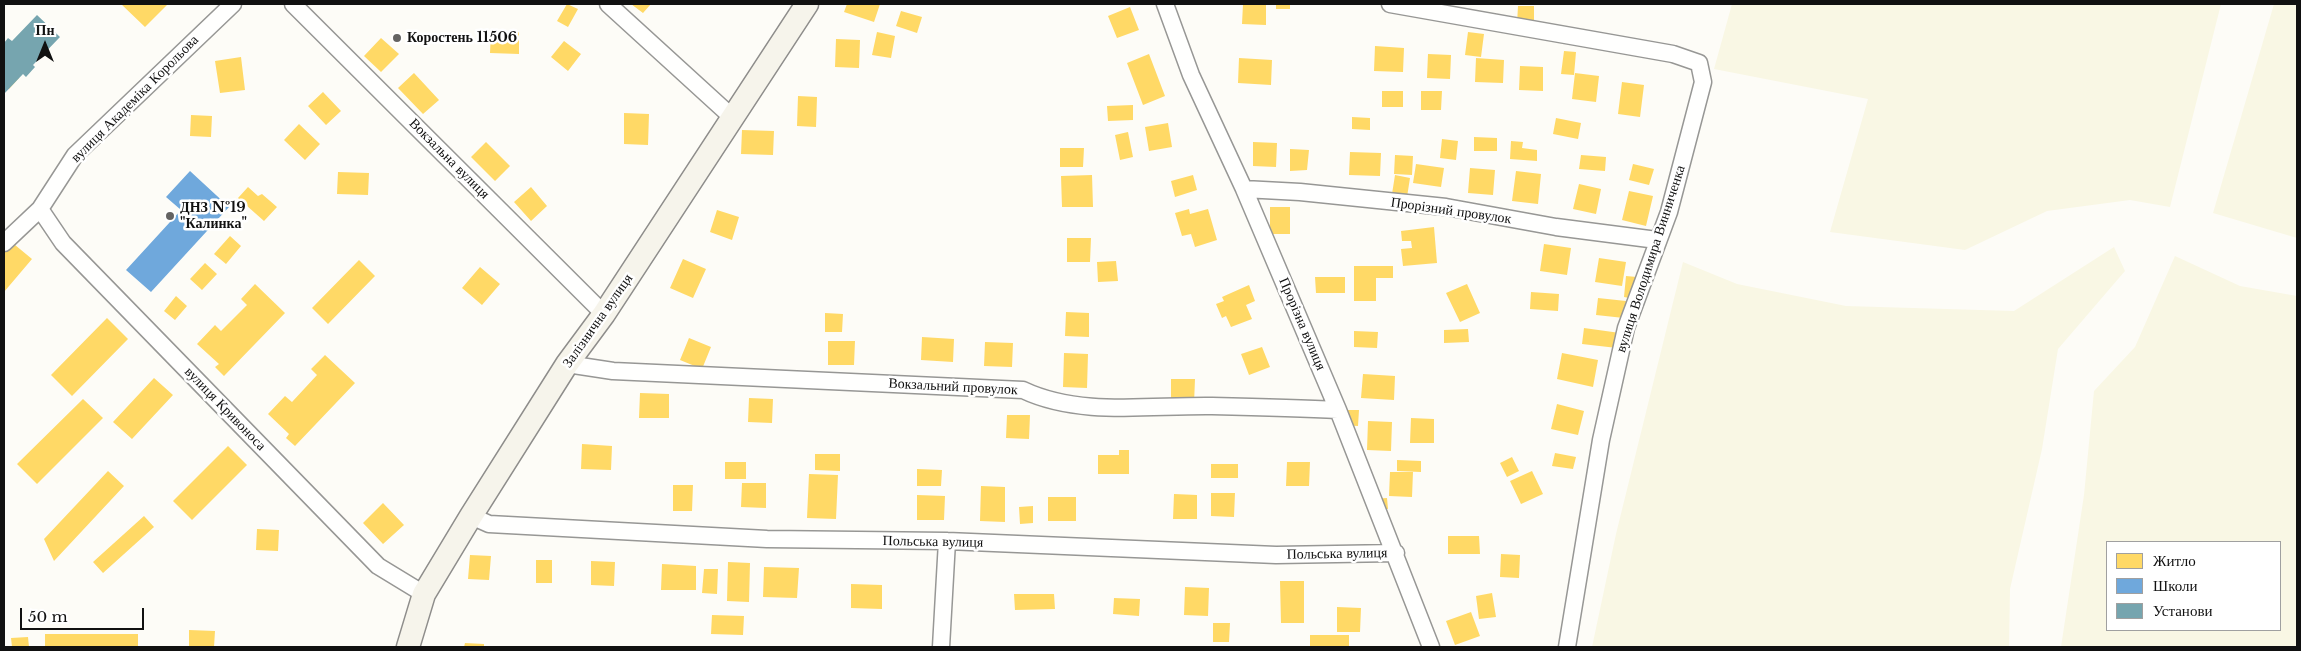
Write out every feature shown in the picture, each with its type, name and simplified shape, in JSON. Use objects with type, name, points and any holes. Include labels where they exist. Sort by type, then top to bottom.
[{"type":"street","name":"вулиця Академіка Корольова","points":[[4,242],[40,209],[75,155],[232,4]]},
{"type":"street","name":"Вокзальна вулиця","points":[[293,4],[604,314]]},
{"type":"street","points":[[608,4],[733,118]]},
{"type":"street","name":"Залізнична вулиця","points":[[408,647],[424,594],[472,516],[567,364],[604,314],[807,4]]},
{"type":"street","name":"Прорізна вулиця","points":[[1165,4],[1191,76],[1244,189],[1338,410],[1396,553],[1431,647]]},
{"type":"street","name":"вулиця Володимира Винниченка","points":[[1390,4],[1673,54],[1699,63],[1703,82],[1669,212],[1657,240],[1626,328],[1601,440],[1567,647]]},
{"type":"street","name":"Прорізний провулок","points":[[1244,189],[1300,192],[1446,207],[1556,228],[1657,240]]},
{"type":"street","name":"вулиця Кривоноса","points":[[40,209],[63,243],[378,566],[424,594]]},
{"type":"street","name":"Вокзальний провулок","points":[[567,364],[622,372],[1023,390],[1037,396],[1089,407],[1212,406],[1338,410]]},
{"type":"street","name":"Польська вулиця","points":[[472,516],[489,524],[737,538],[946,541],[1276,555],[1396,553]]},
{"type":"street","points":[[941,647],[946,541]]},
{"type":"shaded area","points":[[1732,4],[2221,4],[2170,207],[2130,200],[2047,211],[1965,250],[1830,232],[1868,99],[1714,69]]},
{"type":"shaded area","points":[[2274,4],[2297,4],[2297,238],[2213,213]]},
{"type":"shaded area","points":[[2114,247],[2125,271],[2058,349],[2042,449],[2010,589],[2009,647],[1592,647],[1616,534],[1683,262],[1737,284],[1846,306],[2014,311]]},
{"type":"shaded area","points":[[2175,256],[2240,286],[2297,296],[2297,647],[2061,647],[2084,495],[2094,391],[2135,347]]},
{"type":"building: Житло","points":[[121,4],[168,4],[145,27]]},
{"type":"building: Житло","points":[[567,4],[578,9],[568,27],[557,21]]},
{"type":"building: Житло","points":[[631,4],[651,4],[643,13]]},
{"type":"building: Житло","points":[[847,4],[880,4],[874,22],[844,12]]},
{"type":"building: Житло","points":[[1243,4],[1266,4],[1266,25],[1242,24]]},
{"type":"building: Житло","points":[[1276,4],[1290,4],[1290,9],[1276,9]]},
{"type":"building: Житло","points":[[1518,6],[1534,6],[1534,25],[1517,24]]},
{"type":"building: Житло","points":[[1130,7],[1139,30],[1117,38],[1108,16]]},
{"type":"building: Житло","points":[[901,11],[922,17],[917,33],[896,26]]},
{"type":"building: Житло","points":[[491,31],[519,32],[519,54],[490,53]]},
{"type":"building: Житло","points":[[877,32],[895,36],[891,58],[872,55]]},
{"type":"building: Житло","points":[[1468,32],[1484,34],[1481,57],[1465,55]]},
{"type":"building: Житло","points":[[381,38],[399,54],[381,72],[364,56]]},
{"type":"building: Житло","points":[[836,39],[860,40],[859,68],[835,67]]},
{"type":"building: Житло","points":[[564,41],[581,54],[568,71],[551,57]]},
{"type":"building: Житло","points":[[1375,46],[1404,48],[1403,72],[1374,71]]},
{"type":"building: Житло","points":[[1564,51],[1576,52],[1574,75],[1561,74]]},
{"type":"building: Житло","points":[[1149,54],[1165,96],[1143,105],[1127,63]]},
{"type":"building: Житло","points":[[1428,54],[1451,55],[1450,79],[1427,78]]},
{"type":"building: Житло","points":[[241,57],[245,90],[220,93],[215,61]]},
{"type":"building: Житло","points":[[1239,58],[1272,60],[1271,85],[1238,83]]},
{"type":"building: Житло","points":[[1476,58],[1504,60],[1503,83],[1475,82]]},
{"type":"building: Житло","points":[[4,64],[19,78],[9,89],[4,84]]},
{"type":"building: Житло","points":[[1520,66],[1543,67],[1543,91],[1519,90]]},
{"type":"building: Житло","points":[[414,73],[439,100],[423,114],[398,88]]},
{"type":"building: Житло","points":[[1575,73],[1599,76],[1596,102],[1572,99]]},
{"type":"building: Житло","points":[[1622,82],[1644,85],[1640,117],[1618,114]]},
{"type":"building: Житло","points":[[1382,91],[1403,91],[1403,107],[1382,107]]},
{"type":"building: Житло","points":[[1421,91],[1442,91],[1441,110],[1421,110]]},
{"type":"building: Житло","points":[[323,92],[341,111],[326,125],[308,106]]},
{"type":"building: Житло","points":[[798,96],[817,97],[816,127],[797,126]]},
{"type":"building: Житло","points":[[1133,105],[1133,120],[1108,121],[1107,106]]},
{"type":"building: Житло","points":[[624,113],[649,114],[648,145],[624,144]]},
{"type":"building: Житло","points":[[191,115],[212,116],[211,137],[190,136]]},
{"type":"building: Житло","points":[[1352,117],[1370,118],[1370,130],[1352,129]]},
{"type":"building: Житло","points":[[1556,118],[1581,123],[1578,139],[1553,134]]},
{"type":"building: Житло","points":[[1168,123],[1172,147],[1149,151],[1145,127]]},
{"type":"building: Житло","points":[[299,124],[320,144],[305,160],[284,140]]},
{"type":"building: Житло","points":[[742,130],[774,131],[773,155],[741,154]]},
{"type":"building: Житло","points":[[1128,132],[1133,157],[1120,160],[1115,135]]},
{"type":"building: Житло","points":[[1474,137],[1497,138],[1497,151],[1474,151]]},
{"type":"building: Житло","points":[[1442,139],[1458,141],[1456,160],[1440,158]]},
{"type":"building: Житло","points":[[1511,141],[1523,142],[1522,148],[1537,150],[1537,161],[1510,159]]},
{"type":"building: Житло","points":[[486,142],[510,166],[495,181],[471,157]]},
{"type":"building: Житло","points":[[1253,142],[1277,143],[1276,167],[1253,166]]},
{"type":"building: Житло","points":[[1060,148],[1084,148],[1083,167],[1060,167]]},
{"type":"building: Житло","points":[[1290,149],[1309,150],[1307,170],[1290,171]]},
{"type":"building: Житло","points":[[1350,152],[1381,153],[1380,176],[1349,175]]},
{"type":"building: Житло","points":[[1395,155],[1413,156],[1412,175],[1394,174]]},
{"type":"building: Житло","points":[[1581,155],[1606,157],[1605,171],[1579,169]]},
{"type":"building: Житло","points":[[1416,164],[1444,168],[1441,187],[1413,183]]},
{"type":"building: Житло","points":[[1633,164],[1654,169],[1649,185],[1629,180]]},
{"type":"building: Житло","points":[[1470,168],[1495,170],[1493,195],[1468,193]]},
{"type":"building: Житло","points":[[1516,171],[1541,174],[1538,204],[1512,201]]},
{"type":"building: Житло","points":[[338,172],[369,173],[368,195],[337,194]]},
{"type":"building: Житло","points":[[1092,175],[1093,207],[1062,207],[1061,176]]},
{"type":"building: Житло","points":[[1193,175],[1197,190],[1175,197],[1171,181]]},
{"type":"building: Житло","points":[[1395,175],[1410,178],[1407,197],[1392,194]]},
{"type":"building: Житло","points":[[1579,184],[1601,189],[1596,214],[1573,209]]},
{"type":"building: Житло","points":[[248,187],[258,196],[262,194],[277,207],[264,221],[238,198]]},
{"type":"building: Житло","points":[[531,187],[547,206],[531,221],[514,202]]},
{"type":"building: Житло","points":[[1629,191],[1653,196],[1646,226],[1622,220]]},
{"type":"building: Житло","points":[[1270,207],[1290,207],[1290,234],[1270,234]]},
{"type":"building: Житло","points":[[1189,209],[1190,214],[1208,209],[1217,240],[1195,247],[1191,234],[1182,236],[1175,213]]},
{"type":"building: Житло","points":[[717,210],[739,217],[732,240],[710,232]]},
{"type":"building: Житло","points":[[1434,227],[1437,263],[1403,266],[1401,249],[1412,248],[1411,241],[1402,241],[1401,231]]},
{"type":"building: Житло","points":[[230,236],[241,246],[226,264],[214,254]]},
{"type":"building: Житло","points":[[1067,238],[1091,238],[1090,262],[1067,262]]},
{"type":"building: Житло","points":[[9,240],[32,259],[4,292],[4,245]]},
{"type":"building: Житло","points":[[1544,244],[1571,248],[1567,275],[1540,271]]},
{"type":"building: Житло","points":[[1599,258],[1626,262],[1622,286],[1595,282]]},
{"type":"building: Житло","points":[[683,259],[706,269],[693,298],[670,288]]},
{"type":"building: Житло","points":[[359,260],[375,276],[328,324],[312,308]]},
{"type":"building: Житло","points":[[1116,261],[1118,281],[1098,282],[1097,262]]},
{"type":"building: Житло","points":[[205,263],[217,274],[202,290],[190,279]]},
{"type":"building: Житло","points":[[1354,266],[1393,266],[1393,278],[1376,278],[1376,301],[1354,301]]},
{"type":"building: Житло","points":[[480,267],[500,284],[482,305],[462,288]]},
{"type":"building: Житло","points":[[1626,276],[1637,277],[1634,299],[1624,297]]},
{"type":"building: Житло","points":[[1315,277],[1345,277],[1345,293],[1316,293]]},
{"type":"building: Житло","points":[[255,284],[285,313],[224,376],[215,367],[219,364],[197,344],[215,325],[221,331],[247,305],[241,299]]},
{"type":"building: Житло","points":[[1467,284],[1480,313],[1460,322],[1446,293]]},
{"type":"building: Житло","points":[[1249,285],[1255,301],[1246,305],[1252,319],[1231,327],[1226,316],[1222,318],[1216,304],[1224,301],[1222,297]]},
{"type":"building: Житло","points":[[1531,292],[1559,294],[1558,311],[1530,309]]},
{"type":"building: Житло","points":[[176,296],[187,306],[175,320],[164,311]]},
{"type":"building: Житло","points":[[1598,298],[1626,301],[1624,318],[1596,315]]},
{"type":"building: Житло","points":[[1066,312],[1089,313],[1089,337],[1065,336]]},
{"type":"building: Житло","points":[[825,313],[843,314],[842,332],[825,332]]},
{"type":"building: Житло","points":[[107,318],[128,339],[72,396],[51,375]]},
{"type":"building: Житло","points":[[1584,328],[1620,333],[1617,348],[1582,344]]},
{"type":"building: Житло","points":[[1468,329],[1469,342],[1444,343],[1444,330]]},
{"type":"building: Житло","points":[[1354,331],[1378,332],[1377,348],[1354,347]]},
{"type":"building: Житло","points":[[922,337],[954,339],[953,362],[921,360]]},
{"type":"building: Житло","points":[[689,338],[711,347],[702,369],[680,360]]},
{"type":"building: Житло","points":[[828,341],[855,341],[854,365],[828,365]]},
{"type":"building: Житло","points":[[985,342],[1013,343],[1012,367],[984,366]]},
{"type":"building: Житло","points":[[1262,347],[1270,367],[1249,375],[1241,354]]},
{"type":"building: Житло","points":[[1064,353],[1088,354],[1087,388],[1063,387]]},
{"type":"building: Житло","points":[[1562,353],[1598,360],[1593,387],[1557,379]]},
{"type":"building: Житло","points":[[325,355],[355,383],[295,446],[286,438],[289,434],[268,414],[285,396],[292,402],[317,375],[311,369]]},
{"type":"building: Житло","points":[[1363,374],[1395,376],[1394,400],[1361,398]]},
{"type":"building: Житло","points":[[154,378],[173,395],[132,439],[113,422]]},
{"type":"building: Житло","points":[[1171,379],[1195,379],[1194,404],[1171,403]]},
{"type":"building: Житло","points":[[640,393],[669,394],[669,418],[639,418]]},
{"type":"building: Житло","points":[[749,398],[773,399],[772,423],[748,422]]},
{"type":"building: Житло","points":[[83,399],[103,418],[37,484],[17,464]]},
{"type":"building: Житло","points":[[1557,404],[1584,411],[1578,435],[1551,429]]},
{"type":"building: Житло","points":[[1338,410],[1359,410],[1358,426],[1338,425]]},
{"type":"building: Житло","points":[[1007,415],[1030,415],[1029,439],[1006,438]]},
{"type":"building: Житло","points":[[1411,418],[1434,419],[1434,443],[1410,443]]},
{"type":"building: Житло","points":[[1368,421],[1392,422],[1391,451],[1367,450]]},
{"type":"building: Житло","points":[[582,444],[612,446],[611,470],[581,469]]},
{"type":"building: Житло","points":[[228,446],[247,465],[192,520],[173,501]]},
{"type":"building: Житло","points":[[1119,450],[1129,450],[1129,474],[1098,474],[1098,455],[1119,455]]},
{"type":"building: Житло","points":[[1555,453],[1576,457],[1573,469],[1552,466]]},
{"type":"building: Житло","points":[[815,454],[840,454],[840,471],[815,470]]},
{"type":"building: Житло","points":[[1512,457],[1519,471],[1507,477],[1500,463]]},
{"type":"building: Житло","points":[[1397,460],[1421,461],[1421,472],[1397,471]]},
{"type":"building: Житло","points":[[725,462],[746,462],[746,479],[725,479]]},
{"type":"building: Житло","points":[[1287,462],[1310,462],[1309,486],[1286,486]]},
{"type":"building: Житло","points":[[1211,464],[1238,464],[1238,478],[1211,478]]},
{"type":"building: Житло","points":[[917,469],[942,470],[941,486],[917,486]]},
{"type":"building: Житло","points":[[108,471],[124,486],[54,561],[44,539]]},
{"type":"building: Житло","points":[[1532,471],[1543,494],[1521,504],[1510,481]]},
{"type":"building: Житло","points":[[1390,472],[1413,472],[1412,497],[1389,496]]},
{"type":"building: Житло","points":[[809,474],[838,475],[836,519],[807,518]]},
{"type":"building: Житло","points":[[742,483],[766,483],[766,508],[741,507]]},
{"type":"building: Житло","points":[[673,485],[693,485],[692,511],[673,511]]},
{"type":"building: Житло","points":[[981,486],[1005,487],[1005,522],[980,521]]},
{"type":"building: Житло","points":[[1211,493],[1235,493],[1234,517],[1211,516]]},
{"type":"building: Житло","points":[[1174,494],[1197,495],[1197,519],[1173,519]]},
{"type":"building: Житло","points":[[917,495],[945,496],[944,520],[917,520]]},
{"type":"building: Житло","points":[[1048,497],[1076,497],[1076,521],[1048,521]]},
{"type":"building: Житло","points":[[1387,498],[1388,509],[1370,510],[1369,499]]},
{"type":"building: Житло","points":[[383,503],[404,525],[383,544],[363,523]]},
{"type":"building: Житло","points":[[1033,506],[1033,523],[1020,524],[1019,507]]},
{"type":"building: Житло","points":[[144,516],[154,527],[103,573],[93,562]]},
{"type":"building: Житло","points":[[257,529],[279,530],[278,551],[256,550]]},
{"type":"building: Житло","points":[[1448,536],[1479,536],[1480,554],[1448,554]]},
{"type":"building: Житло","points":[[1501,554],[1520,555],[1519,578],[1500,577]]},
{"type":"building: Житло","points":[[470,555],[491,556],[489,580],[468,579]]},
{"type":"building: Житло","points":[[536,560],[552,560],[552,583],[536,583]]},
{"type":"building: Житло","points":[[591,561],[615,562],[614,586],[591,585]]},
{"type":"building: Житло","points":[[728,562],[750,563],[749,602],[727,601]]},
{"type":"building: Житло","points":[[662,564],[696,566],[696,590],[661,590]]},
{"type":"building: Житло","points":[[764,567],[799,568],[797,598],[763,597]]},
{"type":"building: Житло","points":[[704,569],[718,569],[717,594],[702,593]]},
{"type":"building: Житло","points":[[1280,581],[1304,581],[1304,623],[1281,623]]},
{"type":"building: Житло","points":[[851,584],[882,585],[882,609],[851,608]]},
{"type":"building: Житло","points":[[1185,587],[1209,588],[1208,616],[1184,615]]},
{"type":"building: Житло","points":[[1492,593],[1496,617],[1479,619],[1476,596]]},
{"type":"building: Житло","points":[[1014,594],[1054,594],[1055,609],[1015,610]]},
{"type":"building: Житло","points":[[1114,598],[1140,599],[1139,616],[1113,614]]},
{"type":"building: Житло","points":[[1337,607],[1361,608],[1360,632],[1337,632]]},
{"type":"building: Житло","points":[[1471,612],[1480,636],[1455,645],[1446,621]]},
{"type":"building: Житло","points":[[712,615],[744,616],[743,635],[711,634]]},
{"type":"building: Житло","points":[[1213,623],[1230,623],[1229,642],[1213,642]]},
{"type":"building: Житло","points":[[189,630],[215,631],[214,647],[189,646]]},
{"type":"building: Житло","points":[[45,634],[138,634],[138,647],[45,647]]},
{"type":"building: Житло","points":[[1310,635],[1349,635],[1349,647],[1310,647]]},
{"type":"building: Житло","points":[[28,637],[29,647],[12,647],[11,638]]},
{"type":"building: Житло","points":[[465,643],[484,644],[484,647],[464,647]]},
{"type":"building: Школи","points":[[190,171],[229,207],[151,292],[126,270],[181,210],[166,197]]},
{"type":"building: Установи","points":[[37,15],[60,37],[33,65],[35,67],[26,77],[23,74],[4,94],[4,43],[8,38],[12,41]]},
{"type":"place","name":"Коростень 11506","points":[[397,38]]},
{"type":"place","name":"ДНЗ №19 \"Калинка\"","points":[[170,216]]}]
